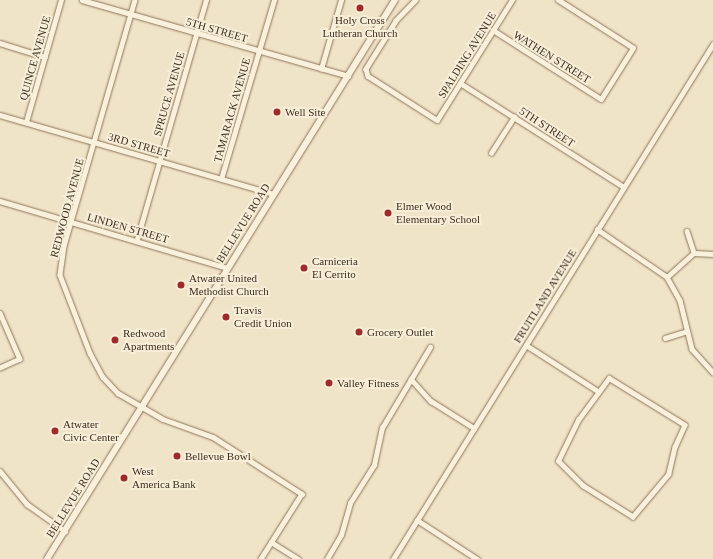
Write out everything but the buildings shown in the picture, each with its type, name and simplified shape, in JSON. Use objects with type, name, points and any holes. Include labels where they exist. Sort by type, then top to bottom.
[{"type":"main road","name":"BELLEVUE ROAD","points":[[47,559],[395,0]]},
{"type":"street","name":"QUINCE AVENUE","points":[[26,122],[61,0]]},
{"type":"street","name":"5TH STREET","points":[[82,0],[348,76]]},
{"type":"street","name":"REDWOOD AVENUE","points":[[135,0],[72,221],[60,275],[67,299],[103,376],[118,393],[163,419],[213,437],[302,494],[271,542]]},
{"type":"street","name":"SPRUCE AVENUE","points":[[137,239],[206,0]]},
{"type":"street","name":"TAMARACK AVENUE","points":[[221,179],[274,0]]},
{"type":"street","points":[[321,69],[341,0]]},
{"type":"street","name":"SPALDING AVENUE","points":[[416,0],[396,21],[366,69],[368,76],[437,120],[512,0]]},
{"type":"street","name":"WATHEN STREET","points":[[493,30],[601,99],[633,48],[558,0]]},
{"type":"street","points":[[0,44],[44,57]]},
{"type":"street","name":"FRUITLAND AVENUE","points":[[393,559],[713,44]]},
{"type":"street","name":"5TH STREET","points":[[460,83],[624,187]]},
{"type":"street","name":"3RD STREET","points":[[0,115],[273,194]]},
{"type":"street","points":[[491,153],[514,117]]},
{"type":"street","name":"LINDEN STREET","points":[[0,201],[137,239],[227,268]]},
{"type":"street","points":[[597,229],[667,277],[680,300],[685,332],[692,349],[713,372]]},
{"type":"street","points":[[687,231],[694,254]]},
{"type":"street","points":[[667,277],[694,254],[713,254]]},
{"type":"street","points":[[0,313],[20,359],[0,368]]},
{"type":"street","points":[[665,338],[685,332]]},
{"type":"street","points":[[526,345],[598,391]]},
{"type":"street","points":[[327,559],[341,535],[350,503],[374,465],[382,428],[430,347]]},
{"type":"street","points":[[609,378],[684,425],[675,447],[669,474],[633,517],[584,486],[558,461],[558,455],[598,391],[609,378]]},
{"type":"street","points":[[411,379],[431,401],[474,428]]},
{"type":"street","points":[[0,471],[31,507],[65,531]]},
{"type":"street","points":[[417,520],[477,559]]},
{"type":"street","points":[[261,559],[271,542],[298,559]]},
{"type":"place","name":"Holy Cross Lutheran Church","points":[[360,8]]},
{"type":"place","name":"Well Site","points":[[277,112]]},
{"type":"place","name":"Elmer Wood Elementary School","points":[[388,213]]},
{"type":"place","name":"Carniceria El Cerrito","points":[[304,268]]},
{"type":"place","name":"Atwater United Methodist Church","points":[[181,285]]},
{"type":"place","name":"Travis Credit Union","points":[[226,317]]},
{"type":"place","name":"Grocery Outlet","points":[[359,332]]},
{"type":"place","name":"Redwood Apartments","points":[[115,340]]},
{"type":"place","name":"Valley Fitness","points":[[329,383]]},
{"type":"place","name":"Atwater Civic Center","points":[[55,431]]},
{"type":"place","name":"Bellevue Bowl","points":[[177,456]]},
{"type":"place","name":"West America Bank","points":[[124,478]]}]
